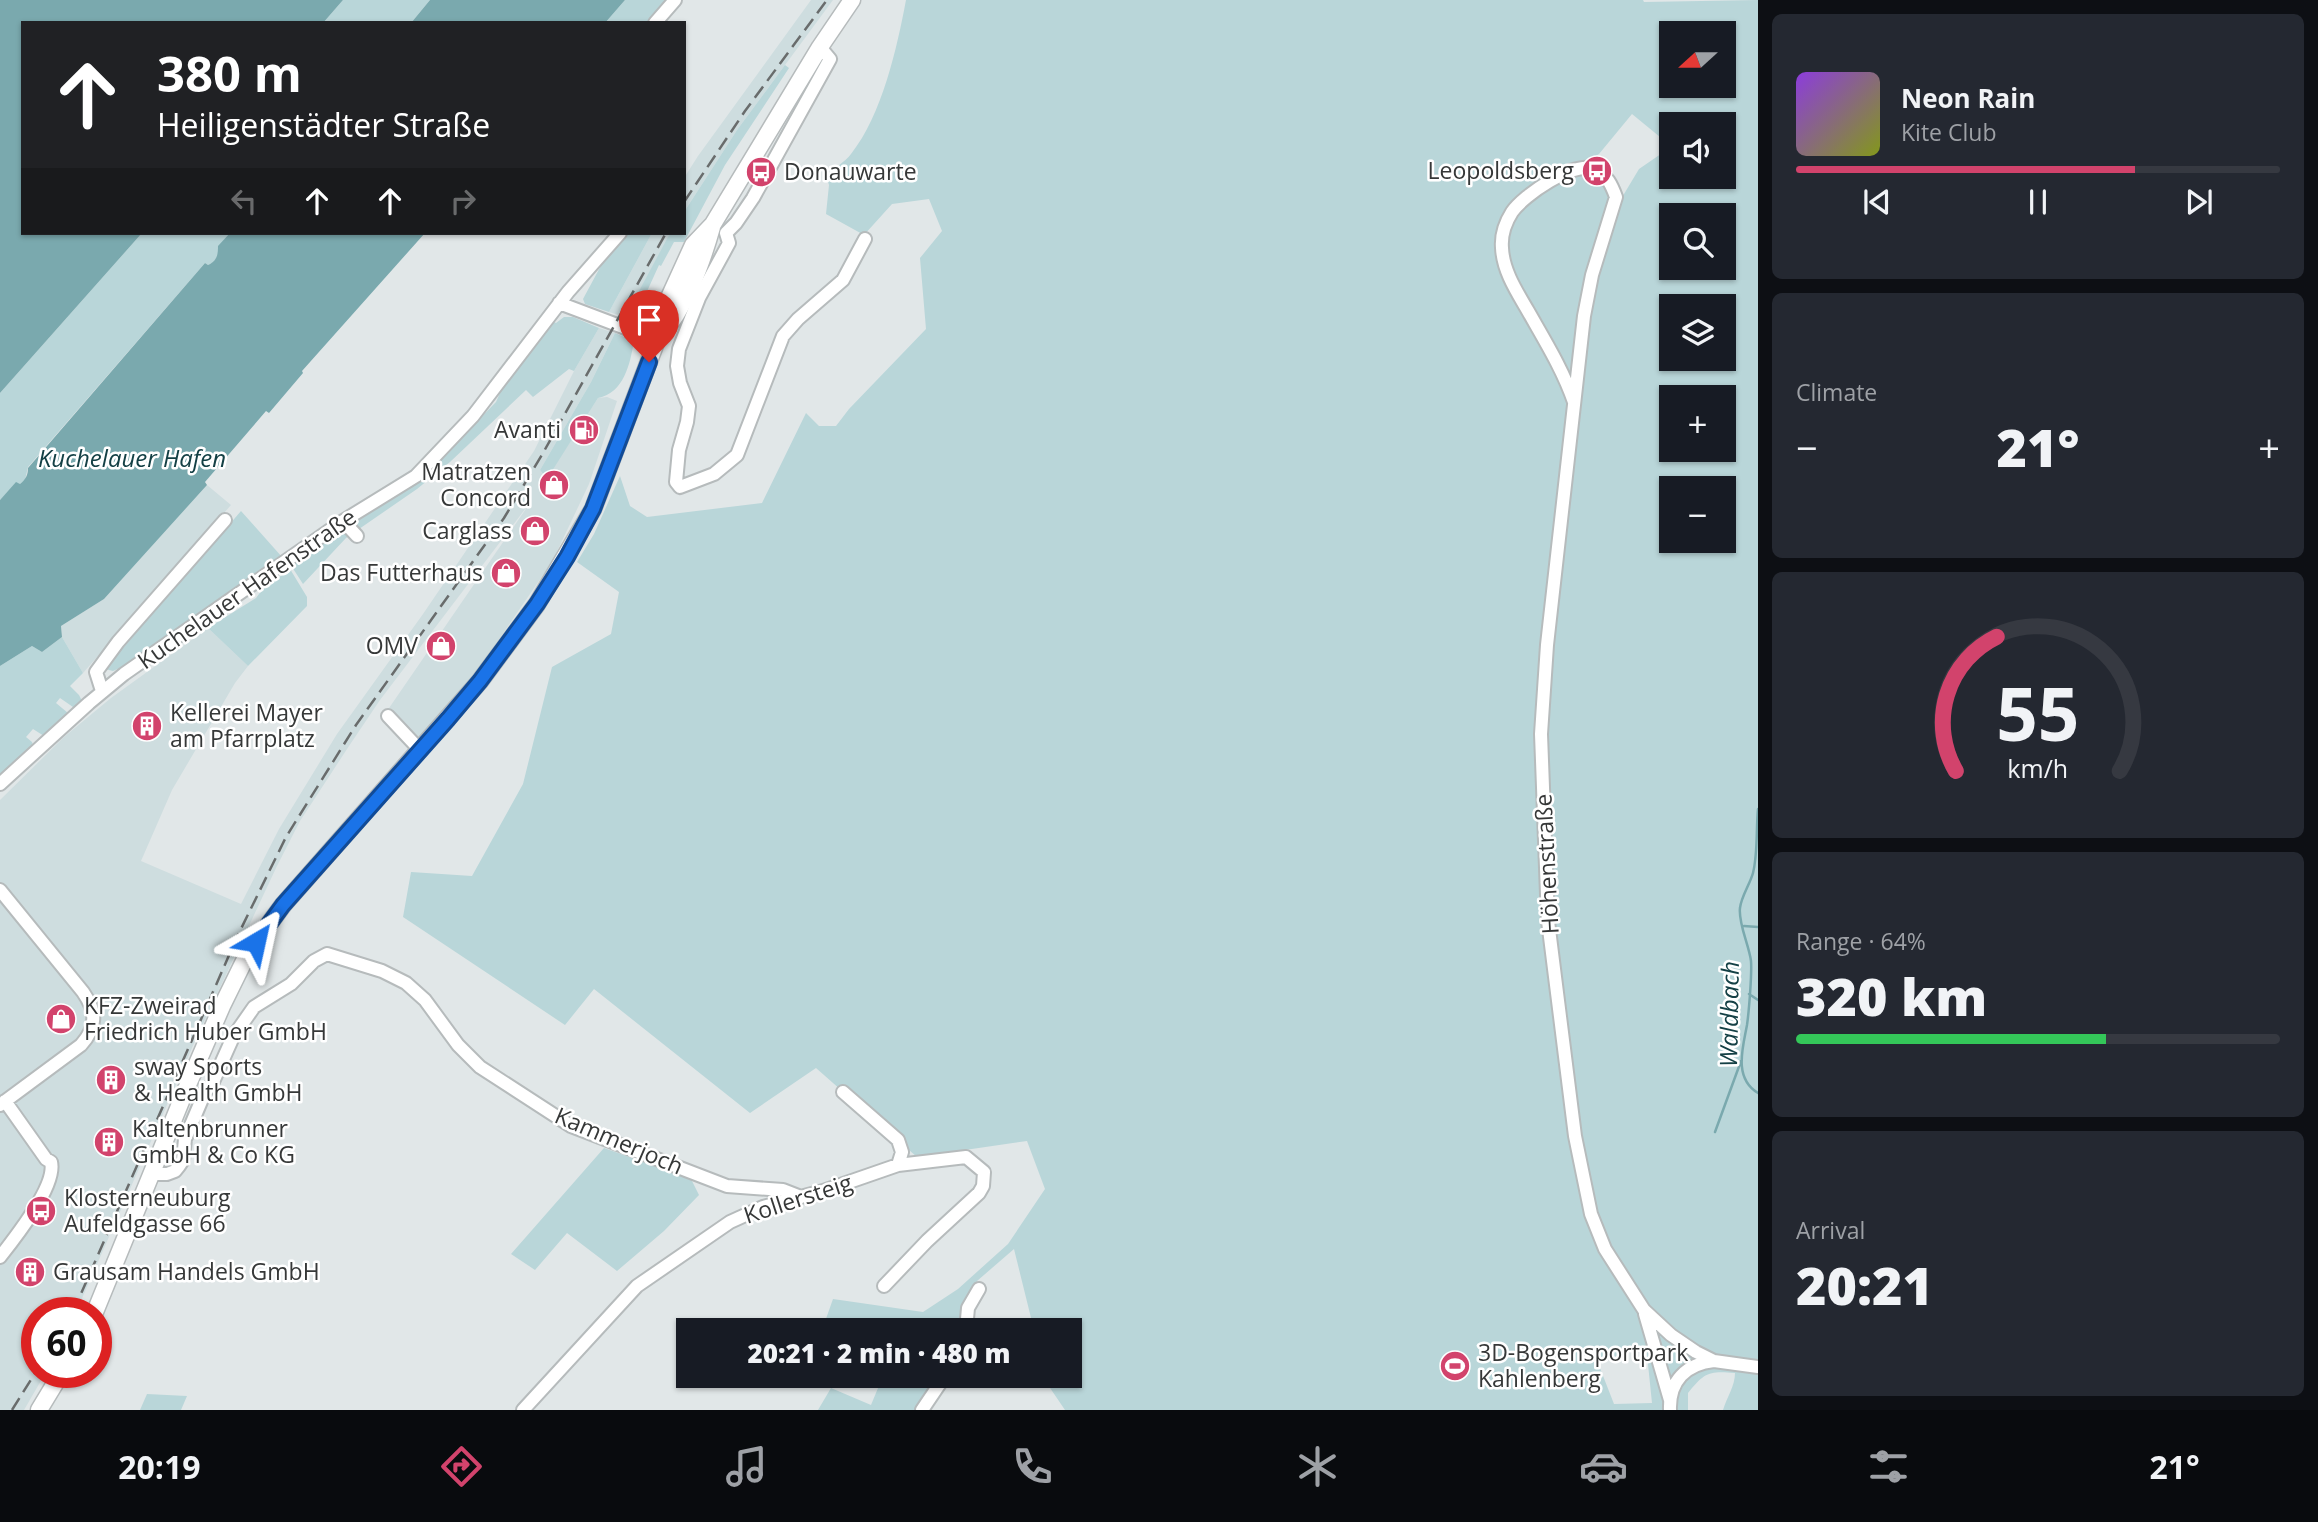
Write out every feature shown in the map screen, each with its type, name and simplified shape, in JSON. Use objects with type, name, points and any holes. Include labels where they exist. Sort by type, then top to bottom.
[{"type":"main road","points":[[101,1297],[222,1006],[250,951],[283,905],[480,681],[537,604],[567,557],[597,499],[657,340],[662,313],[693,245],[719,229],[820,47],[852,0]]},
{"type":"main road","points":[[39,1410],[52,1388]]},
{"type":"street","points":[[657,21],[675,0]]},
{"type":"street","name":"Höhenstraße","points":[[1574,402],[1561,369],[1511,281],[1504,262],[1502,245],[1504,228],[1512,213],[1525,199],[1569,171],[1582,167],[1592,168],[1605,177],[1612,185],[1616,197],[1592,275],[1574,402],[1550,617],[1541,734],[1548,920],[1575,1136],[1591,1214],[1605,1250],[1644,1310],[1681,1343],[1714,1361],[1758,1367]]},
{"type":"street","points":[[719,229],[729,243],[699,299],[679,349],[677,366],[689,406],[679,450],[676,482],[680,487],[714,474],[737,455],[783,336],[798,319],[843,280],[865,239]]},
{"type":"street","name":"Kuchelauer Hafenstraße","points":[[0,784],[102,691],[342,521],[416,476],[473,416],[559,303],[618,235]]},
{"type":"street","points":[[559,303],[657,340]]},
{"type":"street","points":[[102,691],[96,672],[118,642],[225,520]]},
{"type":"street","points":[[342,521],[357,536]]},
{"type":"street","points":[[388,716],[421,750]]},
{"type":"street","points":[[0,890],[83,992],[94,1017],[92,1030],[81,1045],[3,1103],[51,1162],[52,1168],[49,1185],[0,1257]]},
{"type":"street","name":"Kammerjoch","points":[[152,1174],[175,1171],[183,1160],[186,1139],[205,1093],[212,1084],[233,1037],[254,1007],[291,984],[314,961],[327,954],[382,971],[406,984],[425,1000],[458,1045],[480,1067],[571,1126],[727,1185],[783,1190],[801,1196]]},
{"type":"street","points":[[843,1092],[898,1140],[902,1152],[898,1165]]},
{"type":"street","name":"Kollersteig","points":[[523,1410],[638,1286],[745,1214],[898,1165],[966,1157],[984,1172],[983,1186],[979,1193],[884,1286]]},
{"type":"street","points":[[967,1318],[968,1308],[979,1289]]},
{"type":"street","name":"Höhenstraße","points":[[1644,1310],[1670,1405]]},
{"type":"street","name":"Höhenstraße","points":[[1670,1405],[1673,1387],[1681,1374],[1690,1367],[1714,1361]]},
{"type":"street","points":[[922,1410],[937,1388]]},
{"type":"shaded area","points":[[343,0],[430,0],[413,21],[325,21]]},
{"type":"shaded area","points":[[625,0],[666,0],[648,21],[607,21]]},
{"type":"shaded area","points":[[811,0],[833,0],[737,130],[686,209],[686,175]]},
{"type":"shaded area","points":[[906,0],[1758,0],[1758,1410],[1723,1410],[1735,1373],[1719,1372],[1703,1377],[1688,1393],[1688,1410],[1065,1410],[1050,1388],[1082,1388],[1082,1318],[1031,1318],[1014,1249],[977,1281],[965,1318],[826,1318],[833,1299],[923,1312],[958,1289],[1008,1244],[1045,1189],[1027,1141],[917,1157],[816,1068],[750,1113],[594,989],[565,1025],[403,917],[411,872],[472,876],[523,784],[552,667],[611,634],[619,592],[577,562],[594,534],[620,476],[630,506],[647,517],[762,503],[806,413],[819,426],[836,426],[926,329],[920,258],[942,231],[929,199],[892,204],[864,235],[826,214],[829,185],[826,175],[851,154],[862,138],[880,101],[893,60]],"holes":[[[1646,1345],[1652,1403],[1614,1404],[1598,1363]]]},
{"type":"shaded area","points":[[785,65],[789,68],[725,165],[684,242],[674,242],[661,266],[659,265],[634,320],[625,317],[668,237],[686,235],[686,209],[737,130]]},
{"type":"shaded area","points":[[140,235],[228,235],[219,246],[215,260],[208,265],[205,263],[28,467],[25,480],[20,484],[16,483],[0,500],[0,393]]},
{"type":"shaded area","points":[[626,235],[651,235],[609,312],[585,304],[583,299],[604,260]]},
{"type":"shaded area","points":[[651,235],[670,235],[625,317],[609,312]]},
{"type":"shaded area","points":[[564,317],[573,317],[599,328],[574,371],[569,369],[533,397],[526,390],[450,462],[417,489],[346,538],[303,584],[292,567],[293,563],[423,477],[496,402],[503,386],[552,321],[556,323]]},
{"type":"shaded area","points":[[599,328],[615,333],[591,382],[540,470],[546,479],[598,398],[607,397],[617,401],[589,484],[552,562],[471,680],[417,745],[387,711],[532,500],[380,700],[300,821],[195,1041],[83,1297],[21,1297],[21,1388],[37,1388],[24,1410],[0,1410],[0,800],[64,737],[111,698],[208,628],[248,666],[235,683],[172,790],[141,861],[241,904],[279,829],[337,734],[534,451]]},
{"type":"shaded area","points":[[615,333],[634,341],[624,376],[614,390],[598,398],[547,479],[540,470],[591,382]]},
{"type":"shaded area","points":[[207,485],[231,505],[83,673],[62,637],[61,626],[104,599]]},
{"type":"shaded area","points":[[241,511],[282,557],[122,667],[113,671],[105,669]]},
{"type":"shaded area","points":[[290,569],[307,597],[307,606],[248,666],[208,628],[256,598],[262,590]]},
{"type":"shaded area","points":[[62,637],[83,673],[70,686],[82,701],[78,707],[73,707],[60,698],[56,703],[67,715],[44,736],[33,729],[26,737],[33,745],[0,775],[0,666],[32,646],[42,652]]},
{"type":"shaded area","points":[[604,1148],[691,1179],[699,1195],[664,1231],[617,1271],[567,1233],[535,1270],[511,1254]]},
{"type":"shaded area","points":[[831,1388],[871,1405],[878,1388],[930,1388],[918,1410],[818,1410]]},
{"type":"shaded area","points":[[147,1394],[187,1396],[181,1410],[140,1410]]},
{"type":"water","points":[[0,0],[343,0],[325,21],[21,21],[21,235],[140,235],[0,393]]},
{"type":"water","points":[[430,0],[625,0],[607,21],[413,21]]},
{"type":"water","name":"Kuchelauer Hafen","points":[[228,235],[423,235],[302,371],[269,413],[266,411],[205,482],[207,485],[104,599],[61,626],[62,637],[42,652],[32,646],[0,666],[0,500],[16,482],[20,484],[24,480],[28,468],[205,263],[208,265],[215,260],[218,246]]},
{"type":"waterway","name":"Waldbach","points":[[1758,809],[1755,865],[1740,908],[1751,967],[1742,1071],[1750,1087],[1758,1093]]},
{"type":"waterway","points":[[1744,926],[1758,927]]},
{"type":"waterway","points":[[1749,994],[1758,1000]]},
{"type":"waterway","points":[[1715,1132],[1741,1061]]},
{"type":"railway","points":[[686,199],[745,111],[827,0]]},
{"type":"railway","points":[[80,1297],[237,937],[286,837],[356,725],[504,518],[665,235]]},
{"type":"railway","points":[[12,1410],[26,1388]]},
{"type":"place","name":"Leopoldsberg","points":[[1597,171]]},
{"type":"place","name":"Donauwarte","points":[[761,172]]},
{"type":"place","name":"Avanti","points":[[584,430]]},
{"type":"place","name":"Matratzen Concord","points":[[554,485]]},
{"type":"place","name":"Carglass","points":[[535,531]]},
{"type":"place","name":"Das Futterhaus","points":[[506,573]]},
{"type":"place","name":"OMV","points":[[441,646]]},
{"type":"place","name":"Kellerei Mayer am Pfarrplatz","points":[[147,726]]},
{"type":"place","name":"KFZ-Zweirad Friedrich Huber GmbH","points":[[61,1019]]},
{"type":"place","name":"sway Sports & Health GmbH","points":[[111,1080]]},
{"type":"place","name":"Kaltenbrunner GmbH & Co KG","points":[[109,1142]]},
{"type":"place","name":"Klosterneuburg Aufeldgasse 66","points":[[41,1211]]},
{"type":"place","name":"Grausam Handels GmbH","points":[[30,1272]]},
{"type":"place","name":"3D-Bogensportpark Kahlenberg","points":[[1455,1366]]},
{"type":"route","points":[[256,942],[283,905],[480,681],[537,604],[593,509],[649,362]]}]
